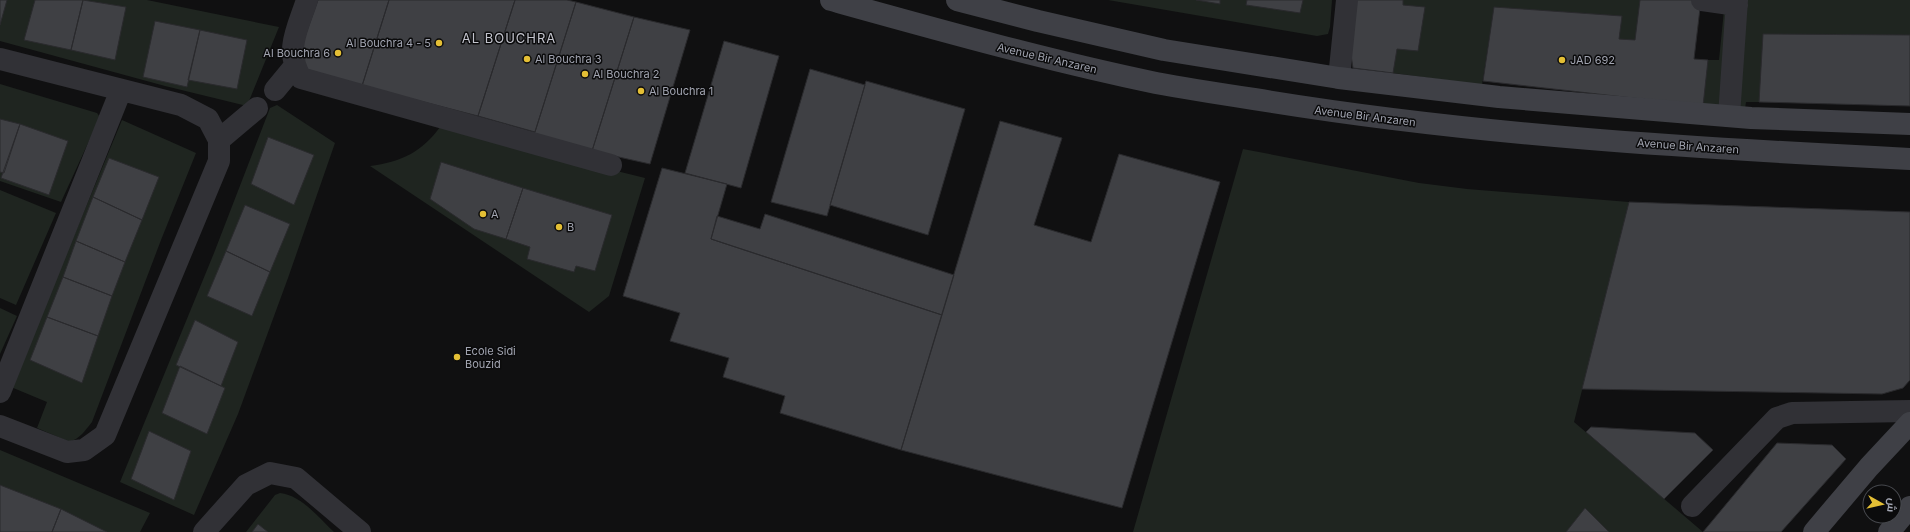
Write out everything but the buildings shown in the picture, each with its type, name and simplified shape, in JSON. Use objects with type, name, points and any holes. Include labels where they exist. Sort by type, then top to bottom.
[{"type":"main road","name":"Avenue Bir Anzaren","points":[[831,0],[1025,54],[1158,83],[1329,112],[1496,132],[1750,150],[1910,159]]},
{"type":"main road","points":[[957,0],[1038,21],[1164,50],[1339,78],[1499,97],[1729,116],[1910,124]]},
{"type":"main road","points":[[1814,532],[1869,467],[1910,423]]},
{"type":"main road","points":[[1889,532],[1910,507]]},
{"type":"street","points":[[307,0],[292,46],[294,66],[301,78],[611,165]]},
{"type":"street","points":[[1339,78],[1347,0]]},
{"type":"street","points":[[1702,0],[1737,2],[1729,116]]},
{"type":"street","points":[[0,59],[180,105],[208,119],[218,140],[219,161],[105,435],[84,450],[67,452],[0,426]]},
{"type":"street","points":[[275,90],[294,66]]},
{"type":"street","points":[[0,392],[121,90]]},
{"type":"street","points":[[218,140],[257,108]]},
{"type":"street","points":[[1692,506],[1777,418],[1792,413],[1910,411]]},
{"type":"street","points":[[204,532],[246,485],[270,473],[296,478],[360,532]]},
{"type":"shaded area","points":[[0,0],[147,0],[279,27],[247,106],[165,86],[0,41]]},
{"type":"shaded area","points":[[1108,0],[1332,0],[1328,34],[1317,36]]},
{"type":"shaded area","points":[[1403,0],[1640,0],[1635,40],[1619,39],[1622,16],[1494,7],[1482,85],[1393,73],[1397,49],[1418,51],[1425,7],[1403,5]]},
{"type":"shaded area","points":[[1725,0],[1910,0],[1910,35],[1763,34],[1759,102],[1746,102],[1745,109],[1703,106],[1708,60],[1719,60]]},
{"type":"shaded area","points":[[0,84],[97,113],[100,117],[61,202],[0,181]]},
{"type":"shaded area","points":[[277,105],[335,143],[288,278],[238,414],[194,515],[120,482],[214,253],[270,108]]},
{"type":"shaded area","points":[[122,120],[196,153],[161,240],[92,422],[80,436],[70,442],[37,428],[47,402],[11,387]]},
{"type":"shaded area","points":[[440,127],[645,178],[609,296],[589,312],[370,166],[391,162],[410,154],[426,143]]},
{"type":"shaded area","points":[[1243,149],[1419,183],[1467,189],[1629,202],[1574,422],[1703,532],[1133,532]]},
{"type":"shaded area","points":[[0,190],[56,213],[16,305],[0,298]]},
{"type":"shaded area","points":[[0,308],[17,316],[0,354]]},
{"type":"shaded area","points":[[0,450],[150,513],[140,532],[0,532]]},
{"type":"shaded area","points":[[280,493],[295,498],[309,508],[334,532],[246,532],[275,495]]},
{"type":"place","name":"Al Bouchra 4 - 5","points":[[439,43]]},
{"type":"place","name":"Al Bouchra 6","points":[[338,53]]},
{"type":"place","name":"Al Bouchra 3","points":[[527,59]]},
{"type":"place","name":"JAD 692","points":[[1562,60]]},
{"type":"place","name":"Al Bouchra 2","points":[[585,74]]},
{"type":"place","name":"Al Bouchra 1","points":[[641,91]]},
{"type":"place","name":"A","points":[[483,214]]},
{"type":"place","name":"B","points":[[559,227]]},
{"type":"place","name":"Ecole Sidi Bouzid","points":[[457,357]]},
{"type":"district","name":"AL BOUCHRA","points":[[509,38]]}]
